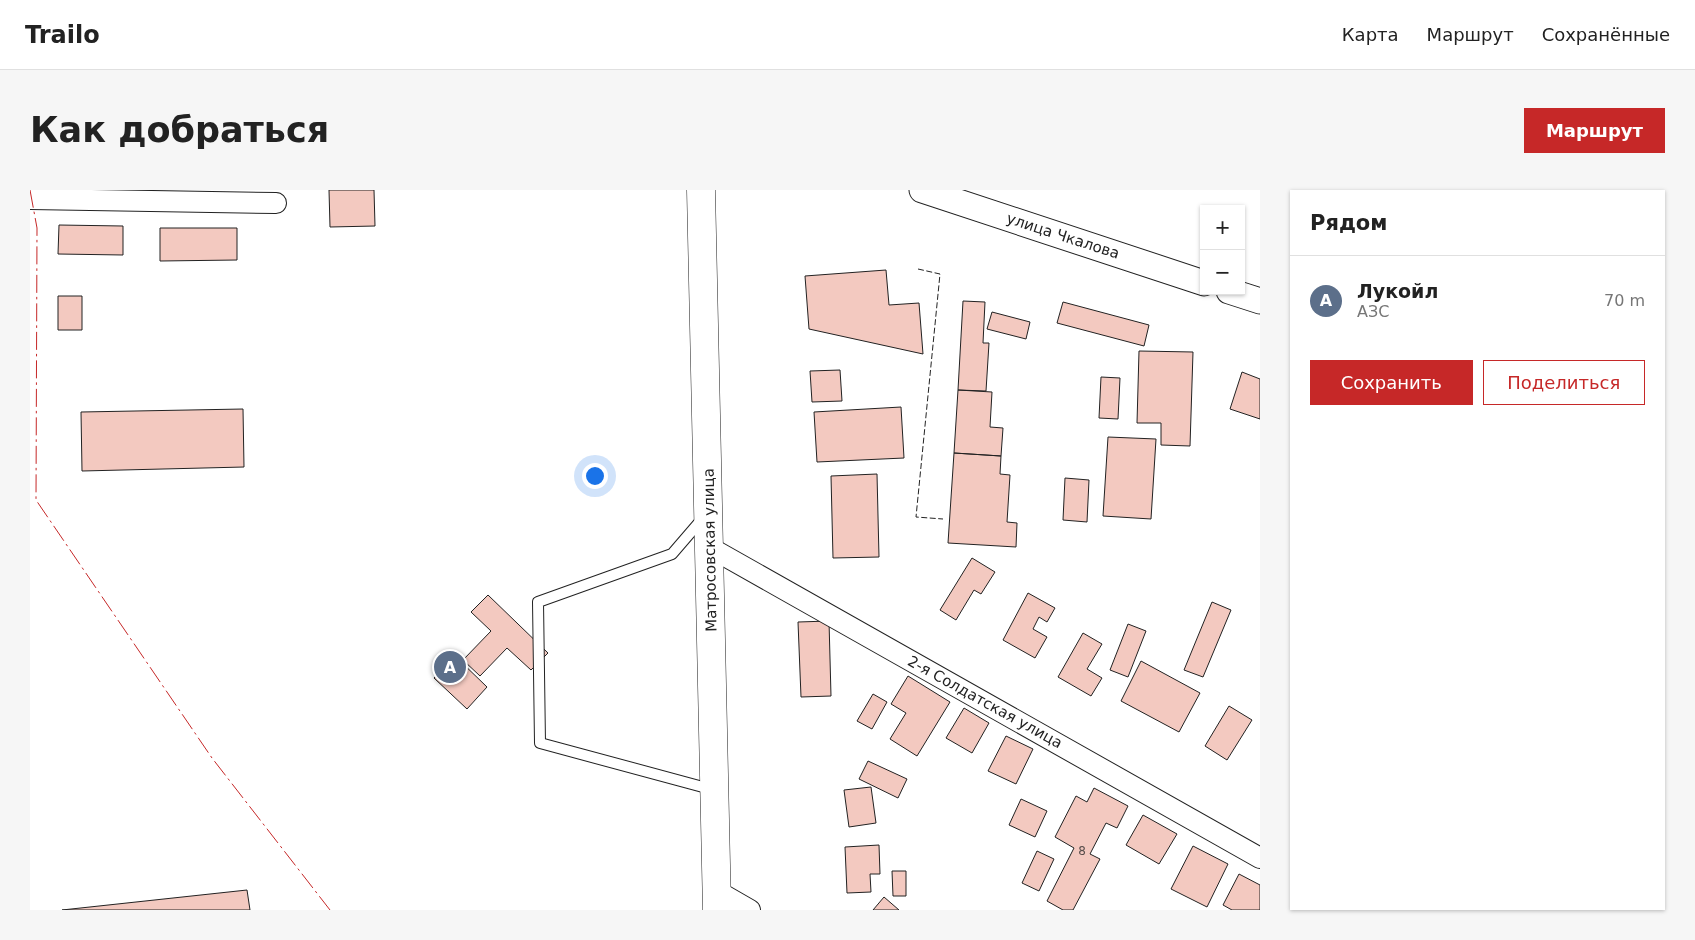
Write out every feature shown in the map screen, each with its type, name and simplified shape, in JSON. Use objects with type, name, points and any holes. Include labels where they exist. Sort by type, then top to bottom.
[{"type":"highway","name":"Матросовская улица","points":[[701,190],[717,901]]},
{"type":"street","name":"улица Чкалова","points":[[922,190],[1200,282]]},
{"type":"street","points":[[30,199],[276,203]]},
{"type":"street","points":[[1241,295],[1260,301]]},
{"type":"street","name":"2-я Солдатская улица","points":[[710,547],[1260,858]]},
{"type":"street","points":[[717,901],[750,910]]},
{"type":"lane","points":[[709,511],[672,554],[538,602],[540,743],[715,790]]},
{"type":"building","points":[[329,190],[374,190],[375,226],[330,227]]},
{"type":"building","points":[[59,225],[123,226],[123,255],[58,254]]},
{"type":"building","points":[[160,228],[237,228],[237,260],[160,261]]},
{"type":"building","points":[[886,270],[889,305],[919,303],[923,354],[809,329],[805,276]]},
{"type":"building","points":[[58,296],[82,296],[82,330],[58,330]]},
{"type":"building","points":[[963,301],[985,302],[983,343],[989,343],[986,391],[958,390]]},
{"type":"building","points":[[1063,302],[1149,325],[1144,346],[1057,323]]},
{"type":"building","points":[[992,312],[1030,322],[1026,339],[987,329]]},
{"type":"building","points":[[1139,351],[1193,352],[1190,446],[1161,445],[1161,423],[1137,423]]},
{"type":"building","points":[[840,370],[842,401],[812,402],[810,371]]},
{"type":"building","points":[[1242,372],[1260,379],[1260,419],[1230,409]]},
{"type":"building","points":[[1101,377],[1120,378],[1118,419],[1099,418]]},
{"type":"building","points":[[958,390],[992,392],[990,427],[1003,428],[1001,456],[954,453]]},
{"type":"building","points":[[901,407],[904,458],[817,462],[814,412]]},
{"type":"building","points":[[243,409],[244,467],[82,471],[81,412]]},
{"type":"building","points":[[1108,437],[1156,439],[1151,519],[1103,516]]},
{"type":"building","points":[[954,453],[1001,456],[1000,474],[1010,475],[1007,522],[1017,523],[1016,547],[948,543]]},
{"type":"building","points":[[877,474],[879,557],[833,558],[831,476]]},
{"type":"building","points":[[1065,478],[1089,480],[1087,522],[1063,520]]},
{"type":"building","points":[[972,558],[995,572],[981,594],[974,590],[956,620],[940,610]]},
{"type":"building","points":[[1028,593],[1055,608],[1047,622],[1039,617],[1033,629],[1047,637],[1035,658],[1003,640]]},
{"type":"building","points":[[488,595],[548,653],[531,670],[507,648],[480,676],[463,660],[491,631],[471,612]]},
{"type":"building","points":[[1212,602],[1231,610],[1203,677],[1184,670]]},
{"type":"building","points":[[829,621],[831,696],[801,697],[798,622]]},
{"type":"building","points":[[1128,624],[1146,631],[1128,677],[1110,670]]},
{"type":"building","points":[[1083,633],[1102,644],[1087,669],[1102,678],[1091,696],[1058,677]]},
{"type":"building","points":[[455,656],[487,687],[467,709],[434,678]]},
{"type":"building","points":[[1141,661],[1200,693],[1179,732],[1121,701]]},
{"type":"building","points":[[908,676],[950,702],[917,756],[890,739],[906,713],[891,704]]},
{"type":"building","points":[[873,694],[887,702],[872,729],[857,721]]},
{"type":"building","points":[[1229,706],[1252,720],[1227,760],[1205,746]]},
{"type":"building","points":[[964,708],[989,723],[972,753],[946,738]]},
{"type":"building","points":[[1006,736],[1033,749],[1016,784],[988,771]]},
{"type":"building","points":[[868,761],[907,779],[898,798],[859,779]]},
{"type":"building","points":[[871,787],[876,823],[849,827],[844,790]]},
{"type":"building","points":[[1094,788],[1128,806],[1117,828],[1106,823],[1090,854],[1100,859],[1073,910],[1063,910],[1047,901],[1074,848],[1055,837],[1076,796],[1087,802]]},
{"type":"building","points":[[1021,799],[1047,811],[1035,837],[1009,825]]},
{"type":"building","points":[[1143,815],[1177,834],[1159,864],[1126,845]]},
{"type":"building","points":[[879,845],[880,874],[870,874],[871,892],[847,893],[845,847]]},
{"type":"building","points":[[1193,846],[1228,864],[1207,907],[1171,889]]},
{"type":"building","points":[[1037,851],[1054,859],[1039,891],[1022,883]]},
{"type":"building","points":[[892,871],[906,871],[906,896],[893,896]]},
{"type":"building","points":[[1239,874],[1260,885],[1260,910],[1232,910],[1223,905]]},
{"type":"building","points":[[247,890],[250,910],[62,910]]},
{"type":"building","points":[[884,897],[899,910],[873,910]]},
{"type":"fence","points":[[918,269],[940,274],[916,517],[943,519]]},
{"type":"power","points":[[30,190],[37,228],[36,500],[212,758],[330,910]]},
{"type":"place","name":"Лукойл","points":[[450,667]]}]
